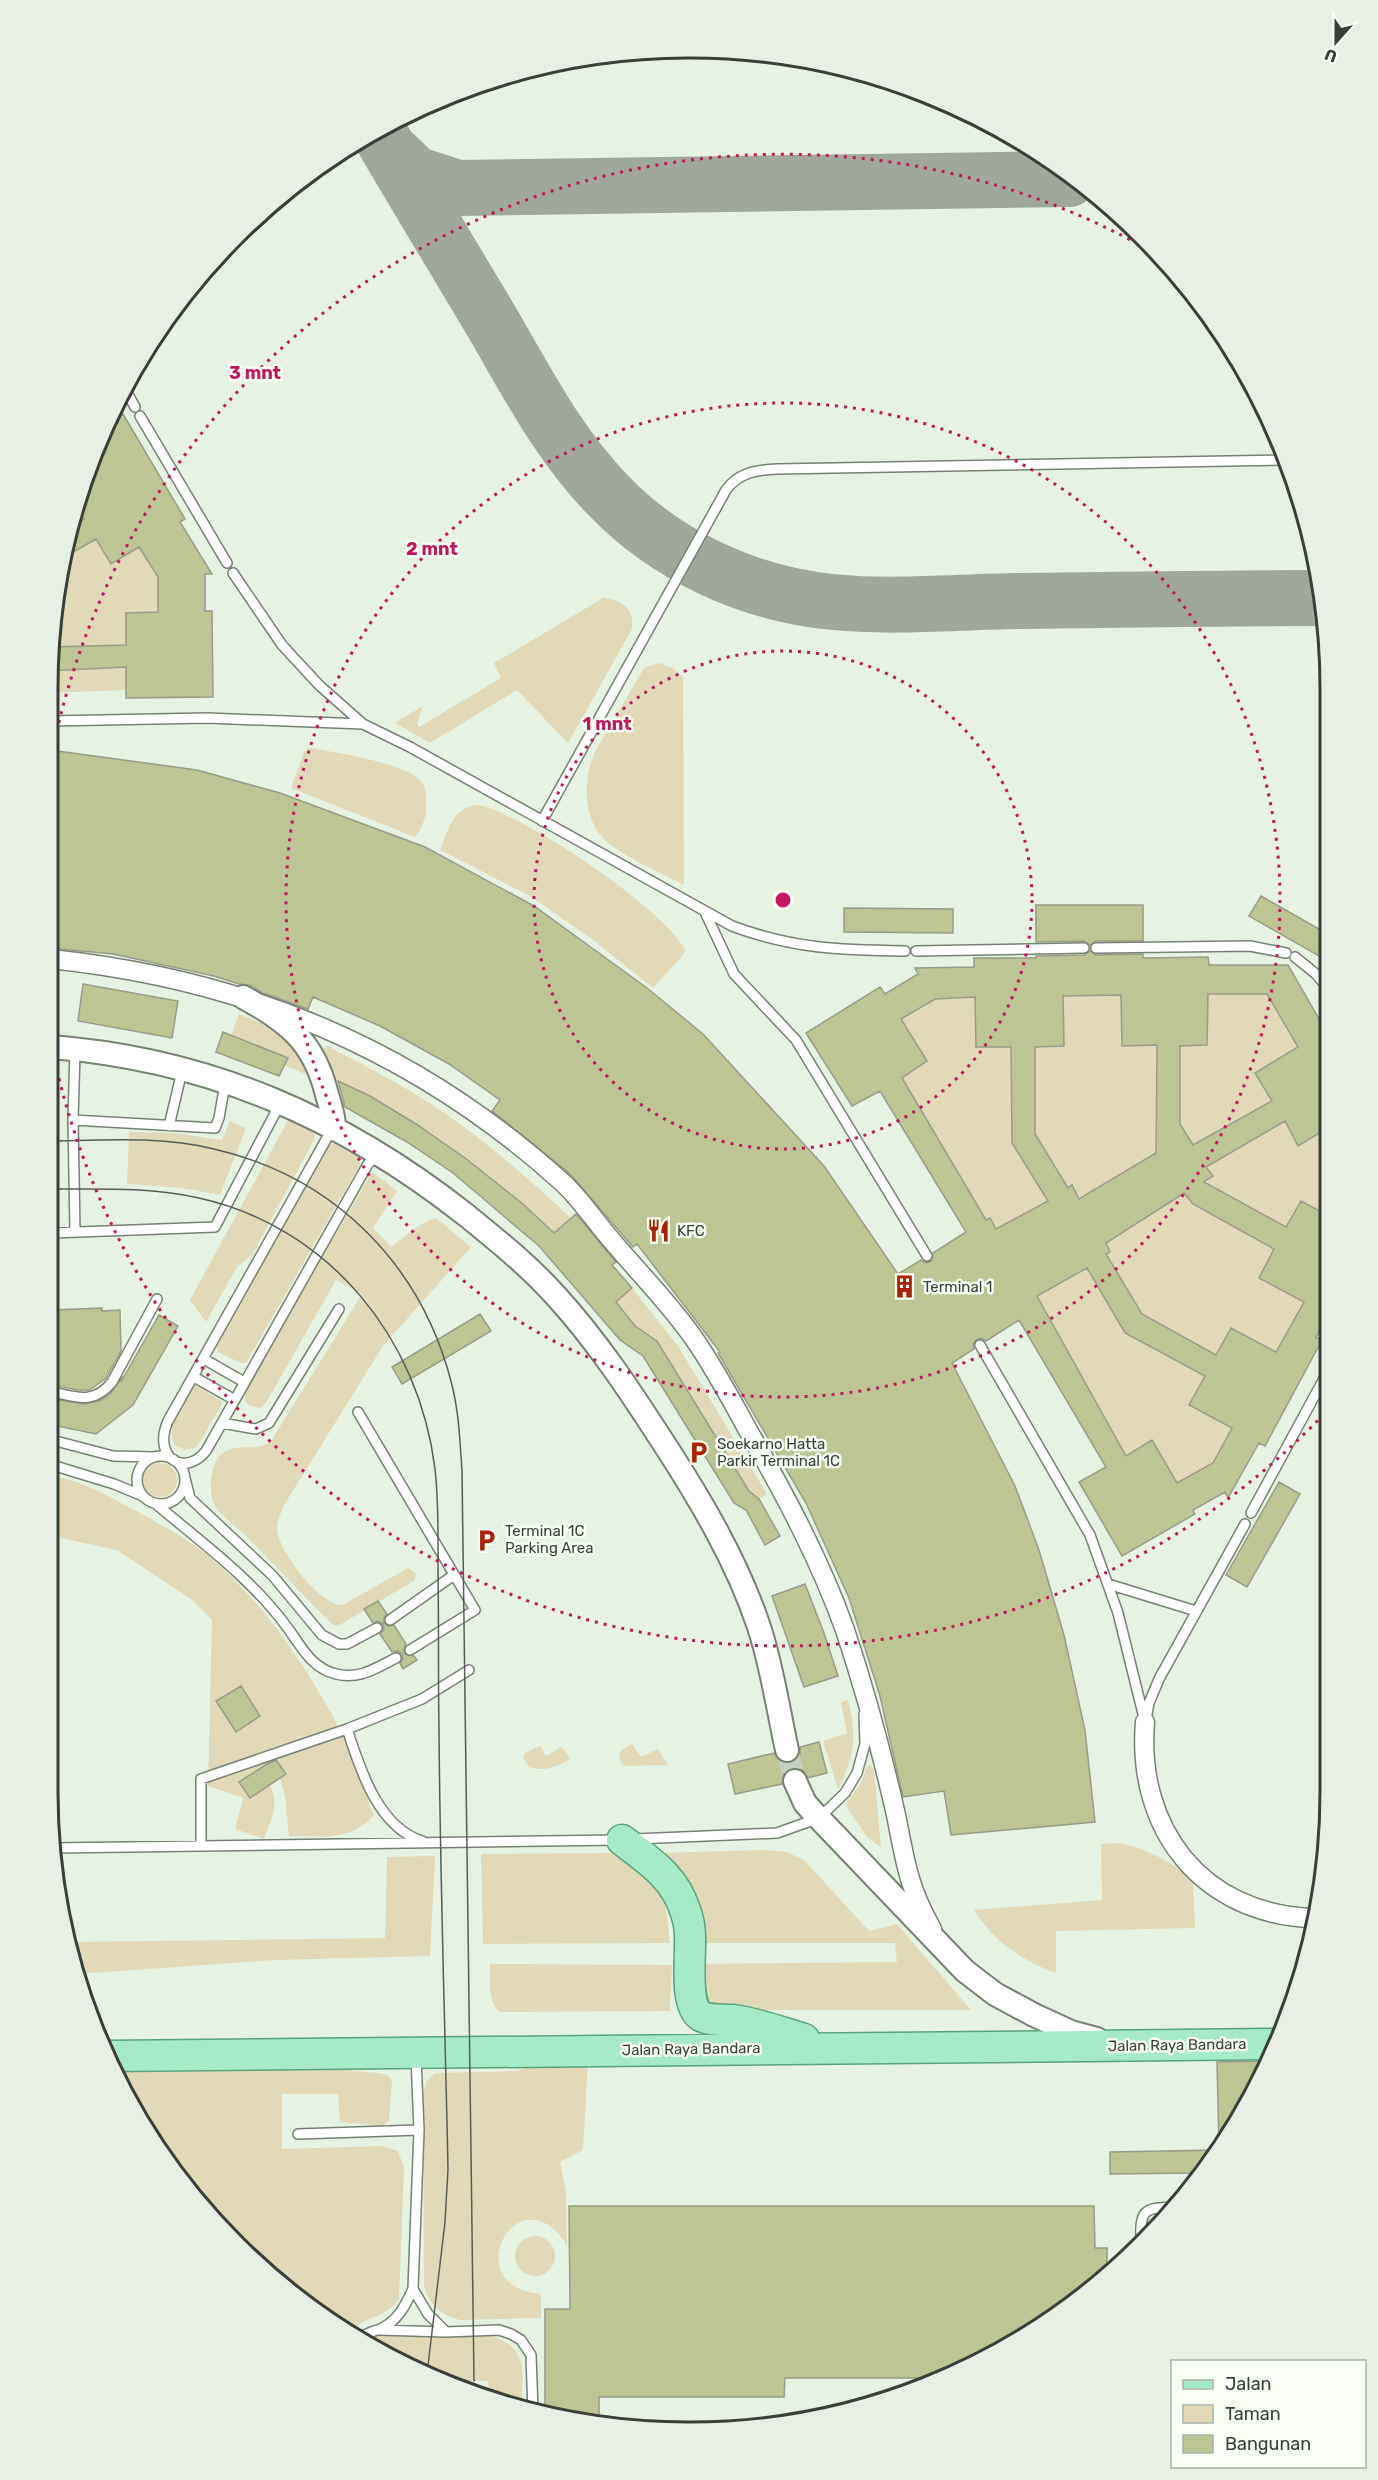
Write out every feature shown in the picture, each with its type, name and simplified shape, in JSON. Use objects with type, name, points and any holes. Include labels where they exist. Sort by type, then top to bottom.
[{"type":"main road","points":[[622,1840],[659,1868],[671,1882],[686,1911],[690,1934],[690,1986],[694,2010],[701,2016],[757,2025],[832,2048]]},
{"type":"main road","name":"Jalan Raya Bandara","points":[[117,2056],[1266,2044]]},
{"type":"street","points":[[58,960],[142,971],[243,997],[305,1020],[395,1062],[487,1120],[565,1185],[695,1340],[794,1510],[843,1627],[863,1688],[896,1816],[906,1870],[922,1913],[942,1948]]},
{"type":"street","points":[[243,997],[288,1025],[304,1042],[322,1074],[334,1118],[334,1127]]},
{"type":"street","points":[[58,1047],[145,1059],[183,1068],[281,1102],[334,1127],[390,1159],[432,1188],[506,1246],[568,1309],[616,1370],[642,1408],[716,1531],[759,1627],[787,1750]]},
{"type":"street","points":[[1145,1722],[1144,1760],[1153,1804],[1174,1846],[1204,1880],[1225,1895],[1269,1914],[1306,1917]]},
{"type":"street","points":[[795,1781],[805,1803],[965,1971],[995,1994],[1034,2015],[1071,2032],[1121,2046]]},
{"type":"lane","points":[[130,399],[135,407]]},
{"type":"lane","points":[[140,416],[227,563]]},
{"type":"lane","points":[[542,821],[726,490],[735,480],[747,473],[777,469],[1276,460]]},
{"type":"lane","points":[[233,573],[282,645],[319,685],[363,724],[410,747],[705,912],[762,937],[797,946],[834,950],[905,951]]},
{"type":"lane","points":[[58,722],[207,718],[363,724]]},
{"type":"lane","points":[[705,912],[734,974],[796,1040],[927,1256]]},
{"type":"lane","points":[[1096,948],[1250,946],[1290,955],[1320,979]]},
{"type":"lane","points":[[916,951],[1084,948]]},
{"type":"lane","points":[[75,1048],[73,1120],[75,1232]]},
{"type":"lane","points":[[169,1126],[183,1068]]},
{"type":"lane","points":[[73,1120],[215,1128],[219,1118],[225,1081]]},
{"type":"lane","points":[[58,1233],[215,1227],[281,1102]]},
{"type":"lane","points":[[334,1127],[208,1346],[204,1359],[164,1430],[162,1444],[164,1451],[179,1464],[190,1498],[273,1576],[321,1635],[329,1640],[347,1644],[377,1628]]},
{"type":"lane","points":[[58,1442],[113,1456],[161,1456],[184,1462],[196,1460],[206,1451],[233,1399],[368,1164],[376,1158],[390,1159]]},
{"type":"lane","points":[[58,1393],[94,1397],[104,1392],[112,1382],[157,1299]]},
{"type":"lane","points":[[222,1423],[256,1429],[269,1423],[339,1309]]},
{"type":"lane","points":[[980,1345],[1089,1535],[1118,1613],[1145,1722]]},
{"type":"lane","points":[[204,1359],[244,1382]]},
{"type":"lane","points":[[194,1377],[233,1399]]},
{"type":"lane","points":[[1251,1513],[1320,1386]]},
{"type":"lane","points":[[358,1412],[475,1610],[410,1650]]},
{"type":"lane","points":[[143,1496],[137,1482],[138,1474],[147,1461],[154,1457]]},
{"type":"lane","points":[[58,1467],[114,1484],[156,1504],[251,1586],[286,1624],[314,1664],[334,1674],[358,1676],[396,1658]]},
{"type":"lane","points":[[156,1504],[171,1502],[177,1498],[182,1492],[185,1478]]},
{"type":"lane","points":[[1145,1722],[1149,1703],[1159,1679],[1245,1524]]},
{"type":"lane","points":[[390,1620],[454,1575]]},
{"type":"lane","points":[[1108,1584],[1196,1611]]},
{"type":"lane","points":[[201,1845],[201,1779],[347,1730],[422,1699],[469,1670]]},
{"type":"lane","points":[[62,1848],[622,1840],[777,1833],[819,1818],[845,1793],[862,1758],[865,1744],[863,1688]]},
{"type":"lane","points":[[347,1730],[361,1768],[386,1814],[406,1834],[430,1843]]},
{"type":"lane","points":[[378,2330],[397,2317],[413,2289],[419,2130],[416,2052]]},
{"type":"lane","points":[[298,2134],[419,2130]]},
{"type":"lane","points":[[1142,2230],[1141,2217],[1144,2211],[1162,2208]]},
{"type":"lane","points":[[413,2289],[428,2314],[446,2332]]},
{"type":"lane","points":[[367,2333],[378,2330],[446,2332],[499,2330],[521,2340],[531,2355],[532,2401]]},
{"type":"green space","points":[[96,539],[111,564],[139,547],[158,577],[158,612],[126,613],[126,645],[60,647],[64,607],[74,551]]},
{"type":"green space","points":[[603,598],[616,601],[626,607],[631,616],[632,629],[568,743],[517,690],[430,743],[395,723],[423,706],[417,724],[419,727],[501,678],[494,663]]},
{"type":"green space","points":[[659,663],[673,668],[683,678],[684,885],[610,844],[596,829],[588,807],[587,783],[596,750],[644,668]]},
{"type":"green space","points":[[126,667],[126,690],[58,693],[59,670]]},
{"type":"green space","points":[[310,748],[385,764],[401,769],[421,781],[425,792],[426,813],[415,837],[291,788],[304,752]]},
{"type":"green space","points":[[475,805],[495,810],[523,823],[623,888],[673,933],[685,950],[684,954],[653,988],[593,940],[530,896],[440,850],[456,816],[461,811]]},
{"type":"green space","points":[[1208,994],[1267,994],[1298,1047],[1255,1073],[1272,1101],[1193,1145],[1187,1135],[1180,1132],[1180,1046],[1207,1045]]},
{"type":"green space","points":[[1121,995],[1122,1046],[1157,1045],[1156,1142],[1162,1149],[1079,1199],[1073,1186],[1068,1188],[1035,1134],[1035,1047],[1064,1046],[1063,996]]},
{"type":"green space","points":[[975,997],[976,1047],[1011,1047],[1012,1143],[1048,1201],[996,1229],[990,1218],[986,1220],[902,1078],[927,1061],[901,1019],[935,999]]},
{"type":"green space","points":[[239,1014],[271,1027],[295,1045],[312,1077],[284,1065],[287,1057],[231,1036]]},
{"type":"green space","points":[[327,1046],[398,1084],[457,1122],[507,1161],[571,1218],[554,1233],[523,1204],[465,1158],[416,1124],[332,1077],[323,1054]]},
{"type":"green space","points":[[290,1120],[314,1133],[315,1138],[252,1255],[237,1267],[206,1322],[190,1300]]},
{"type":"green space","points":[[230,1121],[246,1128],[220,1195],[182,1188],[127,1184],[129,1132],[174,1133],[222,1140]]},
{"type":"green space","points":[[1285,1121],[1299,1146],[1320,1133],[1320,1211],[1301,1201],[1286,1227],[1210,1185],[1207,1181],[1213,1176],[1206,1167]]},
{"type":"green space","points":[[334,1144],[359,1158],[360,1164],[246,1363],[241,1363],[218,1352],[217,1346],[328,1145]]},
{"type":"green space","points":[[372,1172],[397,1191],[373,1228],[391,1247],[418,1227],[436,1218],[471,1247],[383,1346],[284,1505],[279,1519],[277,1527],[279,1537],[291,1562],[312,1587],[334,1603],[343,1605],[408,1568],[416,1573],[415,1580],[338,1626],[333,1625],[243,1533],[219,1512],[212,1499],[211,1478],[217,1459],[226,1451],[239,1447],[259,1447],[271,1441],[362,1294],[336,1280],[267,1401],[261,1408],[250,1406],[245,1401],[245,1390]]},
{"type":"green space","points":[[1184,1193],[1274,1249],[1259,1278],[1304,1302],[1276,1352],[1231,1328],[1216,1355],[1142,1314],[1106,1254],[1110,1251],[1106,1243]]},
{"type":"green space","points":[[1087,1268],[1125,1333],[1205,1376],[1189,1406],[1232,1428],[1213,1463],[1177,1483],[1152,1440],[1126,1456],[1037,1296]]},
{"type":"green space","points":[[632,1288],[678,1346],[767,1494],[759,1499],[749,1491],[657,1341],[635,1326],[616,1302]]},
{"type":"green space","points":[[195,1385],[223,1402],[197,1447],[185,1450],[175,1445],[172,1439],[172,1426]]},
{"type":"green space","points":[[160,1463],[172,1468],[177,1480],[172,1492],[160,1497],[148,1492],[143,1480],[148,1468]]},
{"type":"green space","points":[[58,1477],[96,1490],[178,1535],[221,1567],[256,1603],[287,1643],[334,1718],[374,1815],[365,1824],[345,1834],[335,1836],[289,1836],[285,1796],[280,1778],[285,1774],[275,1759],[239,1782],[250,1798],[270,1785],[274,1806],[264,1839],[235,1829],[243,1798],[208,1786],[212,1620],[191,1599],[117,1550],[58,1537]]},
{"type":"green space","points":[[848,1700],[853,1724],[853,1745],[848,1766],[838,1789],[823,1741],[847,1733],[841,1702]]},
{"type":"green space","points":[[632,1744],[641,1757],[658,1749],[668,1765],[626,1766],[621,1763],[619,1755],[621,1750]]},
{"type":"green space","points":[[540,1746],[546,1756],[562,1747],[570,1759],[551,1768],[529,1767],[523,1758],[525,1753]]},
{"type":"green space","points":[[870,1765],[874,1770],[881,1847],[867,1837],[845,1805],[859,1786]]},
{"type":"green space","points":[[1120,1843],[1159,1857],[1193,1879],[1195,1928],[1056,1931],[1056,1973],[1009,1949],[990,1931],[974,1910],[1102,1900],[1101,1844]]},
{"type":"green space","points":[[766,1850],[787,1852],[805,1861],[869,1931],[897,1924],[971,2010],[704,2010],[700,1964],[897,1962],[895,1943],[702,1943],[657,1853]]},
{"type":"green space","points":[[619,1853],[664,1891],[670,1943],[483,1944],[481,1854]]},
{"type":"green space","points":[[435,1856],[430,1956],[274,1960],[86,1973],[77,1942],[385,1938],[387,1857]]},
{"type":"green space","points":[[490,1964],[672,1965],[670,2011],[499,2012],[491,1995]]},
{"type":"green space","points":[[588,2060],[583,2150],[560,2162],[566,2193],[567,2245],[549,2225],[530,2220],[515,2225],[503,2238],[498,2255],[502,2272],[515,2287],[541,2294],[541,2318],[460,2320],[447,2315],[429,2299],[424,2286],[423,2099],[427,2081],[436,2073],[516,2071],[547,2062]]},
{"type":"green space","points":[[283,2064],[388,2075],[392,2080],[389,2120],[383,2126],[340,2122],[338,2094],[282,2094],[282,2149],[383,2146],[398,2151],[404,2168],[399,2299],[393,2306],[357,2326],[305,2291],[273,2265],[215,2207],[189,2175],[143,2106],[123,2069]]},
{"type":"green space","points":[[535,2236],[543,2237],[549,2242],[554,2248],[554,2264],[549,2270],[543,2275],[535,2276],[527,2275],[521,2270],[516,2264],[515,2256],[516,2248],[521,2242],[527,2237]]},
{"type":"green space","points":[[489,2335],[502,2340],[518,2354],[521,2363],[521,2399],[488,2389],[488,2381],[467,2381],[448,2374],[374,2337]]},
{"type":"building","points":[[122,415],[185,519],[180,522],[212,574],[205,574],[205,611],[212,611],[213,697],[126,698],[126,667],[59,670],[60,647],[126,645],[126,613],[158,612],[158,577],[139,547],[111,564],[96,539],[74,551],[92,486]]},
{"type":"building","name":"Terminal 1","points":[[58,751],[197,770],[280,793],[425,847],[534,906],[647,988],[703,1034],[824,1166],[898,1274],[921,1260],[927,1263],[931,1261],[933,1253],[966,1232],[880,1091],[852,1106],[806,1033],[880,987],[885,994],[918,974],[915,968],[974,967],[974,958],[1036,958],[1036,956],[1084,955],[1090,951],[1096,955],[1143,954],[1143,958],[1208,957],[1209,965],[1288,965],[1320,1021],[1320,1133],[1298,1146],[1285,1121],[1206,1167],[1213,1176],[1204,1182],[1286,1227],[1301,1201],[1320,1211],[1320,1330],[1316,1337],[1320,1339],[1320,1344],[1265,1446],[1259,1443],[1228,1498],[1225,1492],[1193,1510],[1195,1514],[1122,1556],[1079,1482],[1106,1467],[1019,1320],[986,1341],[981,1338],[976,1340],[973,1344],[974,1349],[952,1363],[1015,1486],[1039,1550],[1064,1635],[1085,1730],[1095,1822],[951,1835],[944,1791],[903,1797],[880,1696],[849,1598],[806,1503],[718,1353],[720,1352],[637,1244],[633,1247],[570,1174],[492,1111],[500,1100],[449,1064],[380,1026],[313,997],[308,1009],[263,993],[249,985],[113,954],[58,949]],"holes":[[[1208,994],[1267,994],[1298,1047],[1255,1073],[1272,1101],[1193,1145],[1180,1124],[1180,1046],[1207,1045]],[[1121,995],[1122,1046],[1157,1045],[1156,1153],[1079,1199],[1072,1185],[1068,1188],[1035,1134],[1035,1047],[1064,1046],[1063,996]],[[975,997],[976,1047],[1011,1047],[1012,1143],[1048,1201],[996,1229],[990,1218],[986,1220],[902,1078],[927,1061],[901,1019],[935,999]],[[1184,1193],[1193,1204],[1274,1249],[1259,1278],[1304,1302],[1276,1352],[1231,1328],[1216,1355],[1142,1314],[1106,1254],[1110,1252],[1106,1243]],[[1087,1268],[1125,1333],[1205,1376],[1189,1405],[1232,1428],[1213,1463],[1177,1483],[1152,1440],[1126,1456],[1037,1296]]]},
{"type":"building","points":[[1261,896],[1320,930],[1320,957],[1249,916]]},
{"type":"building","points":[[1036,905],[1143,905],[1143,941],[1096,941],[1090,945],[1084,941],[1036,942]]},
{"type":"building","points":[[844,908],[953,909],[953,933],[844,932]]},
{"type":"building","points":[[83,984],[178,1001],[172,1038],[78,1021]]},
{"type":"building","points":[[223,1032],[288,1058],[279,1076],[216,1052]]},
{"type":"building","points":[[338,1081],[370,1096],[465,1158],[523,1204],[554,1233],[576,1214],[616,1262],[612,1265],[632,1288],[616,1302],[635,1326],[657,1341],[749,1491],[759,1499],[780,1536],[765,1545],[746,1510],[734,1503],[643,1356],[620,1340],[539,1246],[453,1173],[407,1142],[345,1107]]},
{"type":"building","points":[[102,1308],[102,1311],[120,1310],[121,1351],[106,1378],[90,1390],[58,1386],[58,1310]]},
{"type":"building","points":[[480,1314],[491,1331],[402,1384],[392,1367]]},
{"type":"building","points":[[159,1315],[178,1326],[133,1405],[96,1434],[58,1426],[58,1400],[85,1404],[101,1400],[110,1394],[122,1378],[122,1380]]},
{"type":"building","points":[[1279,1482],[1300,1494],[1247,1587],[1226,1575]]},
{"type":"building","points":[[805,1584],[838,1676],[804,1687],[772,1596]]},
{"type":"building","points":[[378,1601],[387,1614],[384,1623],[388,1626],[394,1625],[406,1644],[403,1650],[405,1654],[414,1656],[417,1660],[403,1669],[400,1663],[403,1659],[402,1654],[397,1651],[392,1652],[380,1634],[384,1629],[383,1624],[378,1621],[373,1623],[364,1609]]},
{"type":"building","points":[[241,1686],[260,1716],[236,1732],[216,1701]]},
{"type":"building","points":[[819,1742],[827,1773],[808,1778],[802,1770],[790,1769],[784,1774],[782,1784],[735,1794],[728,1764],[774,1753],[782,1763],[790,1763],[800,1755],[800,1747]]},
{"type":"building","points":[[276,1760],[286,1774],[250,1798],[239,1782]]},
{"type":"building","points":[[1258,2061],[1219,2132],[1217,2062]]},
{"type":"building","points":[[1207,2150],[1190,2173],[1110,2174],[1110,2152]]},
{"type":"building","points":[[569,2206],[1094,2206],[1095,2248],[1107,2248],[1107,2263],[1073,2291],[1004,2337],[930,2374],[919,2378],[785,2378],[784,2397],[599,2397],[599,2415],[545,2404],[545,2309],[570,2309]]},
{"type":"taxiway","points":[[382,139],[532,391],[574,456],[590,476],[631,517],[683,554],[711,568],[740,581],[802,598],[856,604],[1312,598]]},
{"type":"taxiway","points":[[393,153],[415,174],[458,188],[1059,179]]},
{"type":"tunnel","points":[[787,1750],[795,1781]]},
{"type":"tram line","points":[[58,1141],[133,1140],[194,1145],[258,1162],[298,1181],[335,1204],[367,1232],[395,1265],[419,1301],[438,1342],[452,1385],[459,1428],[462,1471],[474,2381]]},
{"type":"tram line","points":[[58,1189],[125,1189],[181,1194],[246,1213],[289,1234],[327,1262],[360,1296],[388,1334],[410,1376],[426,1421],[435,1469],[438,1509],[440,1839],[448,2169],[445,2222],[428,2365]]},
{"type":"place","name":"KFC","points":[[659,1231]]},
{"type":"place","name":"Terminal 1","points":[[905,1287]]},
{"type":"place","name":"Soekarno Hatta Parkir Terminal 1C","points":[[699,1453]]},
{"type":"place","name":"Terminal 1C Parking Area","points":[[487,1540]]}]
